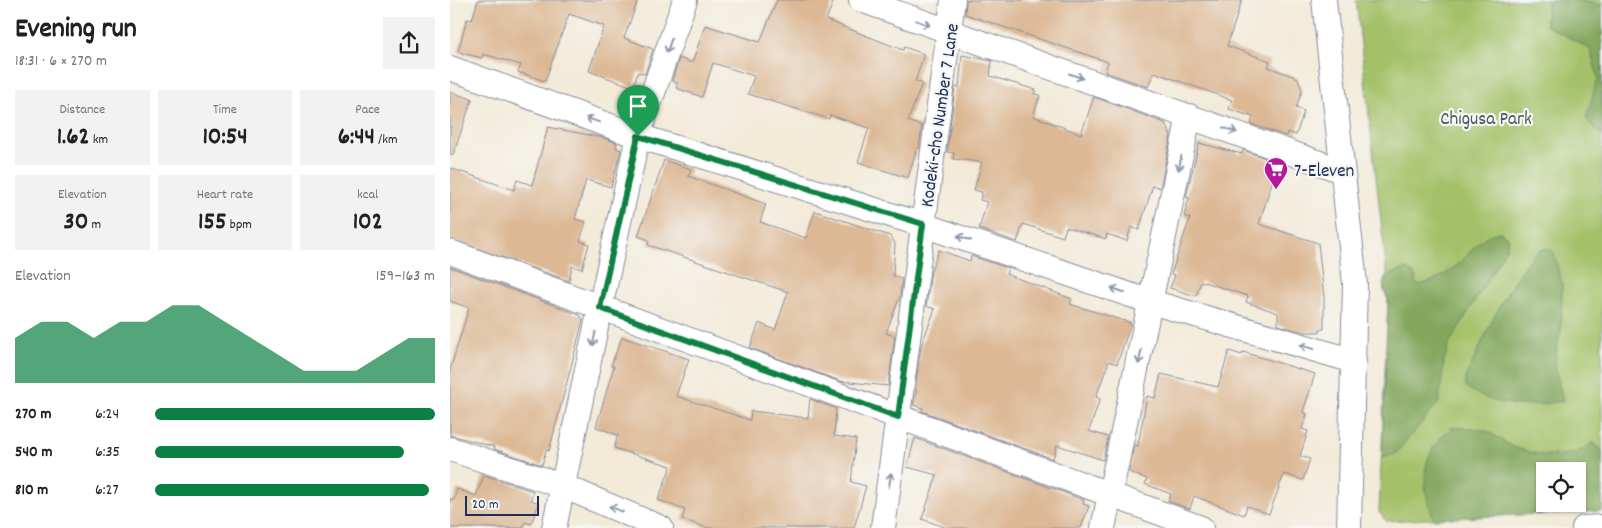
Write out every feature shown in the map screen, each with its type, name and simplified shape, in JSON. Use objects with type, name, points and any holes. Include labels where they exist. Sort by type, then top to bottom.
[{"type":"street","points":[[554,528],[638,136],[685,0]]},
{"type":"street","points":[[861,0],[1342,171]]},
{"type":"street","name":"Kodeki-cho Number 7 Lane","points":[[883,528],[953,0]]},
{"type":"street","points":[[1324,0],[1355,284],[1349,528]]},
{"type":"street","points":[[450,68],[638,136],[923,224],[1151,302],[1354,361]]},
{"type":"street","points":[[1103,528],[1189,116]]},
{"type":"street","points":[[450,252],[1201,528]]},
{"type":"street","points":[[450,449],[563,486],[661,528]]},
{"type":"street","points":[[1584,528],[1602,527]]},
{"type":"green space","name":"Chigusa Park","points":[[1356,0],[1602,0],[1602,511],[1586,512],[1586,462],[1536,462],[1536,512],[1580,512],[1386,521],[1379,512],[1388,299],[1383,284],[1387,275]]},
{"type":"green space","points":[[1547,0],[1578,0],[1602,5],[1602,136],[1586,119],[1598,77],[1590,49],[1546,25]]},
{"type":"green space","points":[[1501,232],[1508,238],[1506,249],[1450,342],[1444,361],[1439,402],[1395,454],[1382,458],[1388,299],[1383,285],[1386,277],[1408,269],[1415,276],[1416,285],[1433,280],[1446,274],[1461,262],[1483,239],[1494,233]]},
{"type":"green space","points":[[1545,248],[1551,249],[1554,253],[1562,285],[1561,329],[1556,351],[1555,367],[1563,401],[1525,405],[1488,399],[1465,386],[1465,380],[1488,329],[1512,285],[1535,254]]},
{"type":"green space","points":[[1451,428],[1469,428],[1486,431],[1516,448],[1538,454],[1563,455],[1574,453],[1584,449],[1593,442],[1602,451],[1602,511],[1586,512],[1586,462],[1536,462],[1536,512],[1581,512],[1434,519],[1429,506],[1425,481],[1428,459],[1433,448]]},
{"type":"building","points":[[478,0],[638,0],[624,38],[653,49],[645,74],[638,72],[633,87],[589,71],[604,26],[569,14],[545,81],[518,72],[521,65],[483,54],[482,58],[458,52],[467,19],[472,20]]},
{"type":"building","points":[[777,0],[834,0],[826,20],[903,50],[904,47],[924,54],[915,82],[922,83],[908,121],[922,126],[919,149],[917,148],[908,178],[858,162],[869,128],[830,115],[829,119],[748,94],[754,76],[713,63],[702,97],[676,88],[678,83],[672,81],[679,58],[692,63],[705,25],[760,42]]},
{"type":"building","points":[[966,0],[1242,0],[1227,46],[1270,61],[1268,67],[1298,78],[1302,91],[1296,108],[1304,111],[1296,135],[1287,132],[1286,136],[1251,124],[1253,117],[1229,109],[1232,100],[1154,72],[1148,87],[1105,72],[1108,62],[965,14]]},
{"type":"building","points":[[962,55],[992,61],[990,76],[1036,90],[1034,94],[1040,95],[1033,116],[1081,134],[1094,97],[1165,123],[1171,136],[1160,188],[1153,185],[1139,230],[1131,227],[1127,241],[1107,234],[1106,239],[1066,227],[1063,237],[1023,224],[1017,242],[979,229],[987,202],[980,200],[982,192],[974,190],[982,162],[953,159],[954,153],[947,152],[955,87],[959,87]]},
{"type":"building","points":[[450,92],[472,99],[453,155],[450,154]]},
{"type":"building","points":[[548,127],[604,138],[617,143],[616,148],[621,150],[611,187],[586,180],[575,219],[586,222],[580,241],[589,244],[582,269],[572,266],[569,281],[450,239],[450,168],[514,190],[517,180],[532,185]]},
{"type":"building","points":[[1199,143],[1242,154],[1243,150],[1278,163],[1259,224],[1318,243],[1324,297],[1324,329],[1320,329],[1320,332],[1304,332],[1278,325],[1278,313],[1246,302],[1248,296],[1201,281],[1196,296],[1170,288],[1175,275],[1171,274],[1190,218],[1184,216],[1189,198],[1186,197]]},
{"type":"building","points":[[664,160],[691,169],[688,176],[766,204],[760,222],[806,238],[815,211],[890,236],[895,243],[893,276],[902,279],[900,296],[886,333],[895,336],[888,386],[840,381],[750,348],[759,323],[775,330],[788,292],[648,245],[649,240],[638,236]]},
{"type":"building","points":[[939,250],[970,261],[971,256],[1008,268],[1006,274],[1072,299],[1070,304],[1131,323],[1117,364],[1109,361],[1096,397],[1100,399],[1089,431],[1108,437],[1103,460],[1057,445],[1053,459],[922,411],[923,408],[913,405],[917,390],[915,389],[921,346],[935,309],[926,306],[931,271]]},
{"type":"building","points":[[450,267],[580,315],[583,320],[549,451],[546,450],[542,465],[494,449],[495,447],[450,435],[450,370],[469,308],[450,301]]},
{"type":"building","points":[[622,337],[689,359],[676,396],[750,420],[751,411],[808,418],[810,399],[836,409],[834,436],[856,439],[851,482],[866,486],[854,528],[707,528],[682,519],[685,510],[658,500],[671,466],[614,448],[618,435],[596,427],[614,366],[611,366]]},
{"type":"building","points":[[1229,351],[1242,355],[1243,352],[1315,374],[1303,412],[1307,414],[1302,429],[1308,431],[1300,456],[1310,459],[1303,480],[1284,474],[1269,514],[1247,506],[1244,515],[1194,496],[1190,509],[1168,501],[1171,494],[1145,484],[1147,479],[1129,472],[1134,445],[1138,446],[1147,396],[1155,398],[1161,374],[1218,387]]},
{"type":"building","points":[[915,438],[1084,500],[1083,504],[1089,506],[1081,528],[947,528],[922,519],[937,475],[907,467]]},
{"type":"building","points":[[484,475],[533,491],[531,500],[539,503],[531,524],[525,522],[523,528],[450,528],[450,499],[454,500],[457,489],[476,496]]},
{"type":"place","name":"7-Eleven","points":[[1276,190]]},
{"type":"route","points":[[638,136],[923,224],[898,417],[600,308],[638,136]]}]
